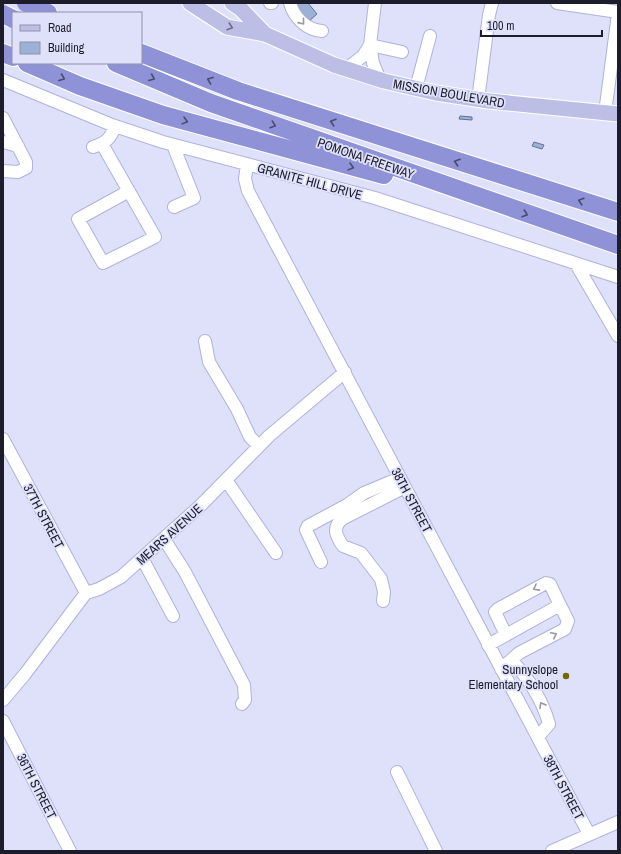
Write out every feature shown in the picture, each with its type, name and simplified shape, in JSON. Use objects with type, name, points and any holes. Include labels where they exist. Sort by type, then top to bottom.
[{"type":"highway","points":[[3,14],[12,18]]},
{"type":"highway","name":"POMONA FREEWAY","points":[[142,53],[238,91],[618,212]]},
{"type":"highway","points":[[29,64],[80,86],[163,115],[355,168],[488,201]]},
{"type":"highway","name":"POMONA FREEWAY","points":[[118,64],[211,103],[488,201],[618,245]]},
{"type":"main road","name":"MISSION BOULEVARD","points":[[190,3],[227,27],[265,34],[346,69],[380,80],[478,100],[611,114]]},
{"type":"main road","name":"MISSION BOULEVARD","points":[[232,3],[265,34]]},
{"type":"main road","points":[[21,12],[36,7]]},
{"type":"street","points":[[290,3],[292,10],[306,27],[322,31]]},
{"type":"street","points":[[375,3],[370,45],[373,63],[380,80]]},
{"type":"street","points":[[478,100],[489,15],[492,3]]},
{"type":"street","points":[[557,3],[618,13],[611,114]]},
{"type":"street","points":[[416,88],[430,36]]},
{"type":"street","points":[[370,45],[402,52]]},
{"type":"street","points":[[346,69],[363,56],[370,45]]},
{"type":"street","name":"GRANITE HILL DRIVE","points":[[3,80],[115,126],[173,145],[375,198],[618,277]]},
{"type":"street","points":[[3,118],[26,162],[26,168],[18,172],[3,171]]},
{"type":"street","points":[[115,126],[112,137],[97,146],[129,191],[155,237],[103,262],[78,219],[129,191]]},
{"type":"street","points":[[3,142],[18,146]]},
{"type":"street","points":[[173,145],[194,198],[174,207]]},
{"type":"street","name":"38TH STREET","points":[[247,164],[245,179],[248,191],[589,834]]},
{"type":"street","points":[[576,264],[616,329]]},
{"type":"street","points":[[205,341],[209,362],[237,409],[250,437],[259,446]]},
{"type":"street","name":"MEARS AVENUE","points":[[86,593],[100,589],[121,577],[164,539],[226,480],[259,446],[344,372]]},
{"type":"street","name":"37TH STREET","points":[[3,439],[86,593]]},
{"type":"street","points":[[226,480],[276,553]]},
{"type":"street","points":[[322,562],[306,530],[308,526],[347,505],[364,493],[402,482]]},
{"type":"street","points":[[383,601],[384,592],[381,579],[361,553],[343,546],[335,530],[336,524],[342,519],[402,482]]},
{"type":"street","points":[[164,539],[185,572],[244,685],[245,700],[242,704]]},
{"type":"street","points":[[142,558],[173,616]]},
{"type":"street","points":[[501,669],[515,656],[565,629],[568,621],[550,584],[546,583],[495,612],[506,636]]},
{"type":"street","points":[[3,700],[25,674],[86,593]]},
{"type":"street","points":[[488,645],[560,605]]},
{"type":"street","points":[[515,656],[547,714],[549,724],[538,738]]},
{"type":"street","name":"36TH STREET","points":[[3,721],[70,851]]},
{"type":"street","points":[[397,772],[436,851]]},
{"type":"street","points":[[552,851],[618,822]]},
{"type":"building","points":[[297,3],[308,3],[317,14],[307,23],[293,6]]},
{"type":"building","points":[[460,116],[472,117],[472,120],[459,119]]},
{"type":"building","points":[[534,142],[544,145],[542,149],[532,146]]},
{"type":"place","name":"Sunnyslope Elementary School","points":[[566,676]]}]
